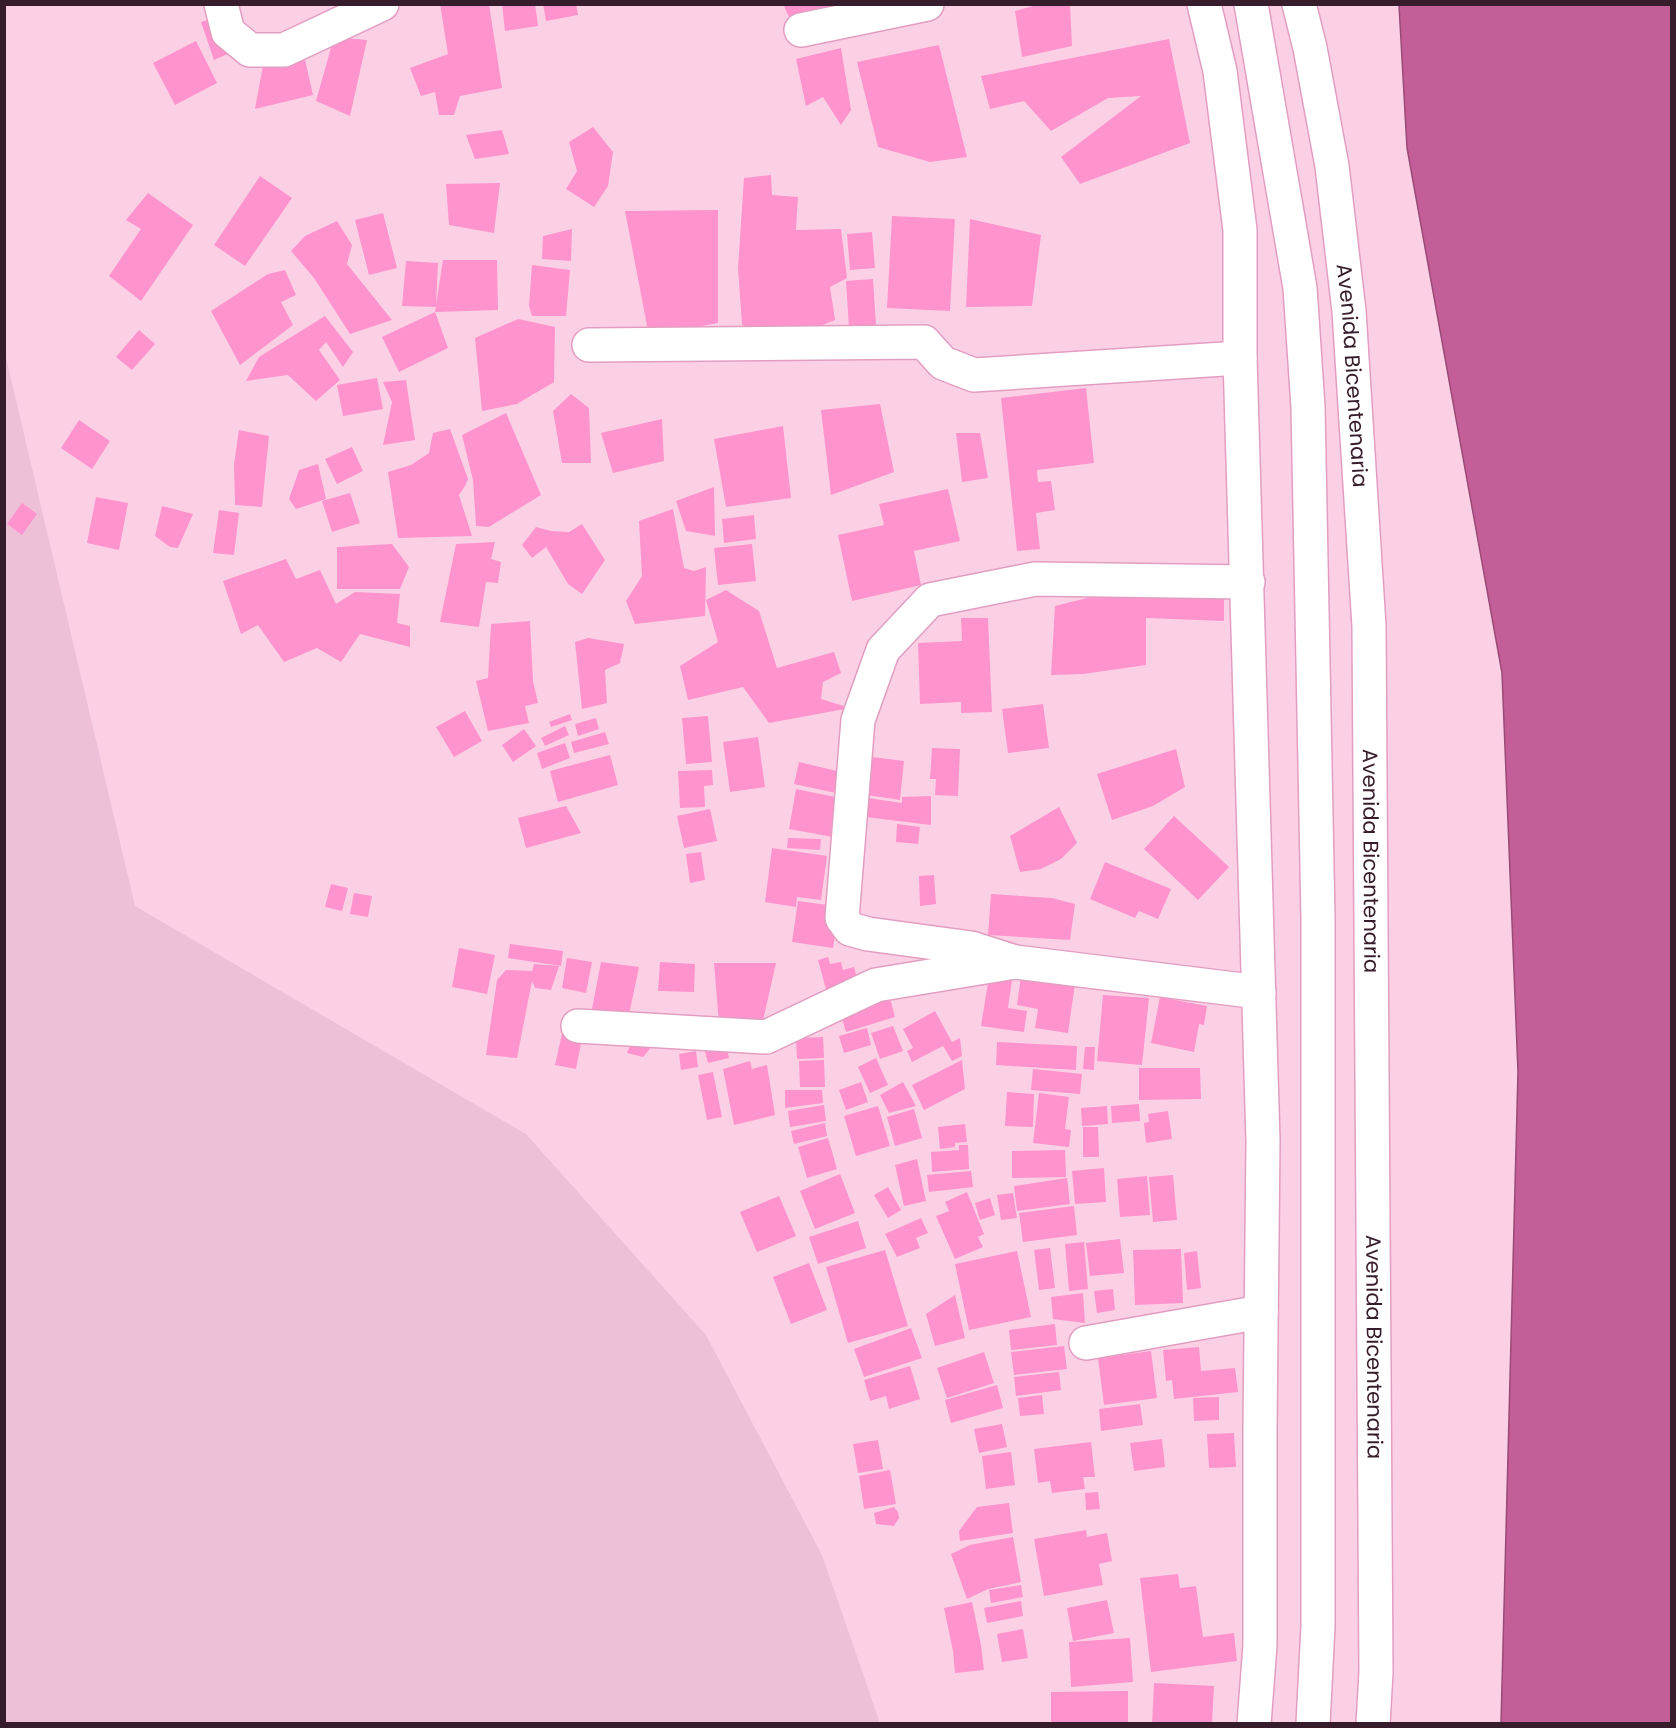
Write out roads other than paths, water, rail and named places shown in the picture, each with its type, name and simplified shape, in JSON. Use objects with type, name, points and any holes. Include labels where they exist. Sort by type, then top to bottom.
[{"type":"street","points":[[221,4],[228,32],[250,50],[284,50],[382,4]]},
{"type":"street","points":[[801,30],[927,4]]},
{"type":"street","points":[[1204,4],[1220,71],[1240,230],[1240,358],[1263,1141],[1260,1645],[1254,1724]]},
{"type":"street","points":[[1251,4],[1300,288],[1308,407],[1318,918],[1318,1626],[1313,1724]]},
{"type":"street","name":"Avenida Bicentenaria","points":[[1299,4],[1310,48],[1332,166],[1349,311],[1369,626],[1376,1660],[1372,1724]]},
{"type":"street","points":[[588,345],[924,342],[943,363],[975,375],[1240,358]]},
{"type":"street","points":[[1248,582],[1035,579],[930,600],[882,650],[858,720],[842,918],[850,929],[868,934],[971,948],[1015,962],[1258,992]]},
{"type":"street","points":[[578,1026],[766,1037],[876,985],[1015,962]]},
{"type":"street","points":[[1086,1343],[1261,1312]]}]
